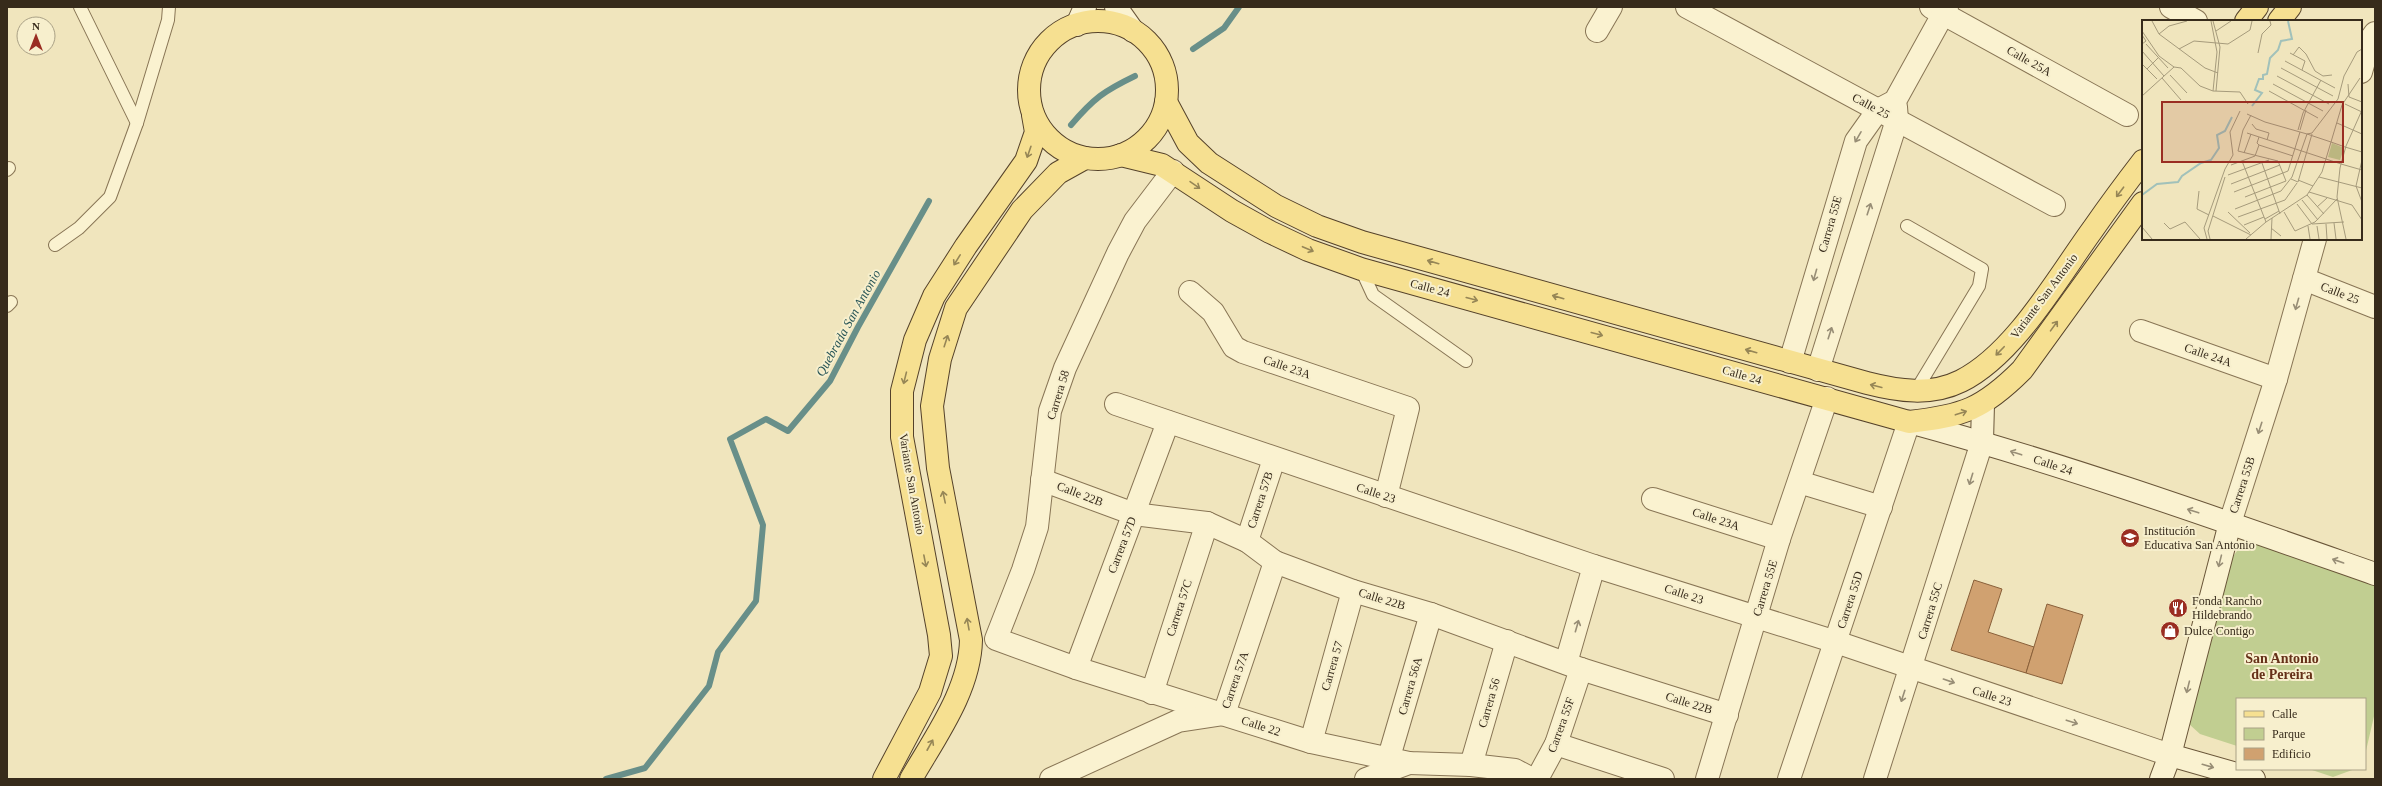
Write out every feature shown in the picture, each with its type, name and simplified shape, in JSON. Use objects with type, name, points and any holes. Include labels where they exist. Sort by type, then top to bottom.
[{"type":"main road","points":[[2247,20],[2257,7]]},
{"type":"main road","points":[[2280,20],[2290,7]]},
{"type":"main road","name":"Variante San Antonio","points":[[884,779],[930,692],[941,656],[933,601],[902,437],[902,391],[914,340],[934,296],[966,246],[1026,160],[1036,132],[1033,115],[1029,87],[1035,60],[1052,38],[1081,16],[1120,25],[1134,31],[1147,41],[1159,59],[1167,86],[1166,102],[1160,119],[1151,134],[1137,147],[1121,155],[1097,159],[1085,158],[1068,152],[1053,143],[1041,130],[1033,115]]},
{"type":"main road","points":[[1166,102],[1188,143],[1209,163],[1276,206],[1317,226],[1362,242],[1818,370],[1892,390],[1915,392]]},
{"type":"main road","name":"Calle 24","points":[[1121,155],[1143,159],[1173,171],[1232,211],[1270,232],[1308,250],[1361,269],[1909,422]]},
{"type":"main road","name":"Variante San Antonio","points":[[911,779],[952,706],[965,677],[971,656],[971,640],[938,468],[932,406],[940,359],[956,308],[1022,210],[1058,173],[1085,158]]},
{"type":"main road","name":"Variante San Antonio","points":[[1915,392],[1961,382],[1986,365],[2018,333],[2142,161]]},
{"type":"main road","name":"Variante San Antonio","points":[[1909,422],[1962,414],[1984,404],[2003,389],[2022,370],[2142,204]]},
{"type":"street","points":[[1116,7],[1134,31]]},
{"type":"street","points":[[1597,31],[1611,7]]},
{"type":"street","name":"Calle 25","points":[[1687,7],[1890,110],[2054,206]]},
{"type":"street","points":[[2171,7],[2194,20]]},
{"type":"street","name":"Carrera 55E","points":[[1818,370],[1890,110],[1941,9]]},
{"type":"street","name":"Calle 25A","points":[[1941,9],[2126,115]]},
{"type":"street","points":[[2362,68],[2370,40],[2375,33]]},
{"type":"street","name":"Carrera 55E","points":[[1790,362],[1856,141],[1890,110]]},
{"type":"street","name":"Carrera 58","points":[[996,639],[1023,570],[1037,527],[1050,411],[1065,368],[1131,228],[1173,171]]},
{"type":"street","name":"Carrera 55B","points":[[2161,779],[2170,755],[2230,523],[2276,379],[2315,240]]},
{"type":"street","name":"Calle 25","points":[[2304,279],[2375,307]]},
{"type":"street","name":"Calle 23A","points":[[1190,292],[1213,312],[1229,340],[1239,350],[1408,408],[1386,496]]},
{"type":"street","name":"Calle 24A","points":[[2141,331],[2276,379]]},
{"type":"street","name":"Carrera 55E","points":[[1707,779],[1779,539],[1827,398]]},
{"type":"street","name":"Calle 23","points":[[1116,404],[1274,459],[1594,566],[1836,642],[1912,669],[2170,755],[2254,779]]},
{"type":"street","name":"Carrera 55C","points":[[1875,779],[1912,669],[1982,442],[1984,404]]},
{"type":"street","name":"Carrera 57D","points":[[1076,668],[1168,422]]},
{"type":"street","name":"Calle 24","points":[[1909,422],[1982,442],[2230,523],[2375,574]]},
{"type":"street","name":"Carrera 55D","points":[[1789,779],[1909,422]]},
{"type":"street","name":"Carrera 57B","points":[[1247,541],[1274,459]]},
{"type":"street","name":"Calle 22B","points":[[1042,480],[1134,514],[1207,524],[1247,541],[1275,562],[1353,591],[1431,614],[1573,666],[1727,715]]},
{"type":"street","points":[[1799,482],[1881,507]]},
{"type":"street","name":"Calle 23A","points":[[1653,499],[1779,539]]},
{"type":"street","name":"Carrera 57C","points":[[1152,693],[1207,524]]},
{"type":"street","name":"Carrera 57A","points":[[1058,778],[1178,721],[1224,714],[1275,562]]},
{"type":"street","name":"Carrera 55F","points":[[1537,779],[1556,744],[1594,566]]},
{"type":"street","name":"Carrera 57","points":[[1311,742],[1353,591]]},
{"type":"street","name":"Carrera 56A","points":[[1399,760],[1431,614]]},
{"type":"street","name":"Calle 22","points":[[996,639],[1076,668],[1152,693],[1311,742],[1399,760],[1471,765],[1515,770],[1532,779]]},
{"type":"street","name":"Carrera 56","points":[[1471,765],[1507,641]]},
{"type":"street","points":[[1556,744],[1663,779]]},
{"type":"street","points":[[1366,779],[1399,760]]},
{"type":"lane","points":[[80,7],[137,123]]},
{"type":"lane","points":[[55,245],[79,228],[110,197],[137,123],[168,20],[168,7]]},
{"type":"lane","points":[[1907,226],[1982,269],[1979,286],[1915,392]]},
{"type":"lane","points":[[1361,269],[1373,295],[1466,361]]},
{"type":"green space","points":[[2254,538],[2375,580],[2375,712],[2366,751],[2366,698],[2236,698],[2236,746],[2200,734],[2189,724],[2232,558],[2242,544]]},
{"type":"green space","points":[[2312,770],[2352,770],[2333,777]]},
{"type":"building","points":[[1974,580],[2002,589],[1988,632],[2034,647],[2026,673],[1951,650]]},
{"type":"building","points":[[2047,604],[2083,615],[2062,684],[2026,673]]},
{"type":"waterway","name":"Quebrada San Antonio","points":[[1193,49],[1224,28],[1239,7]]},
{"type":"waterway","name":"Quebrada San Antonio","points":[[1071,125],[1086,108],[1100,96],[1115,86],[1135,76]]},
{"type":"waterway","name":"Quebrada San Antonio","points":[[606,779],[645,768],[709,686],[718,652],[756,601],[763,525],[730,439],[766,419],[788,431],[830,381],[858,327],[929,201]]},
{"type":"place","name":"Institución Educativa San Antonio","points":[[2130,538]]},
{"type":"place","name":"Fonda Rancho Hildebrando","points":[[2178,608]]},
{"type":"place","name":"Dulce Contigo","points":[[2170,631]]},
{"type":"district","name":"San Antonio de Pereira","points":[[2282,666]]}]
